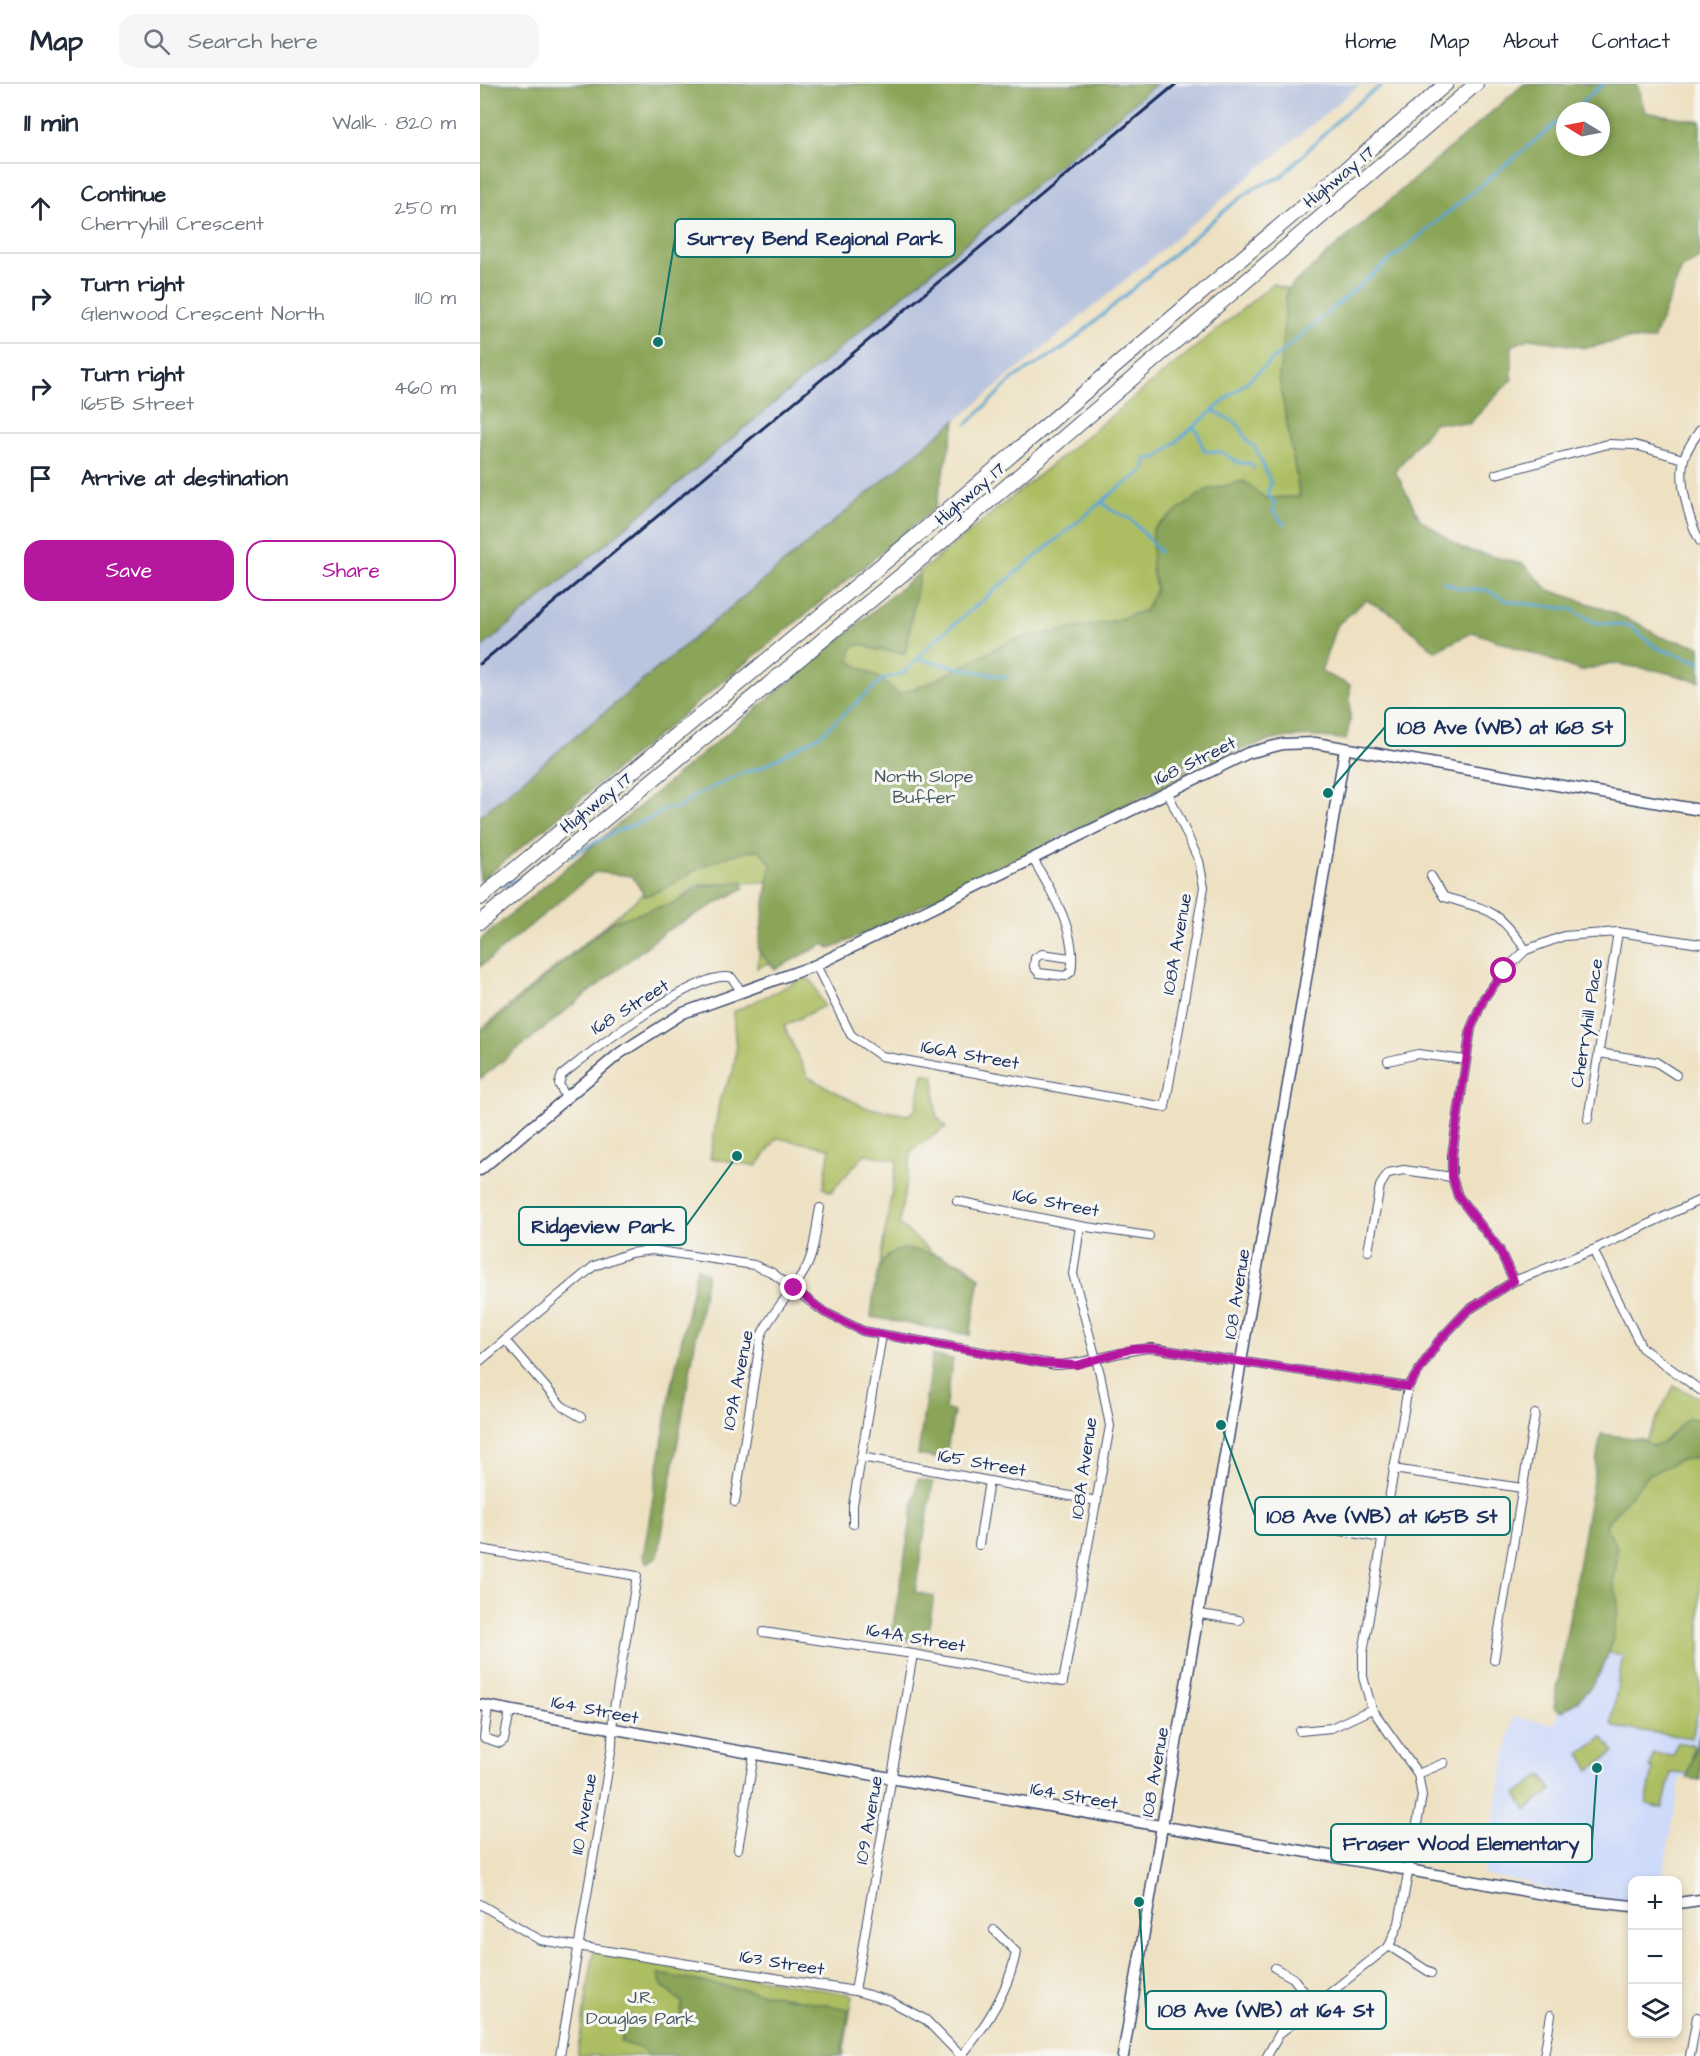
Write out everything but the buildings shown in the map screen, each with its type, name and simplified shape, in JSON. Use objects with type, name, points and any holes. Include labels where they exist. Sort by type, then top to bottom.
[{"type":"highway","name":"Highway 17","points":[[480,898],[926,528],[1446,84]]},
{"type":"highway","name":"Highway 17","points":[[480,922],[938,545],[1476,84]]},
{"type":"street","points":[[1700,430],[1683,459],[1685,504],[1692,527],[1700,541]]},
{"type":"street","points":[[1496,474],[1608,444],[1635,445],[1683,459]]},
{"type":"street","name":"168 Street","points":[[480,1170],[620,1053],[683,1013],[816,965],[1248,753],[1283,744],[1315,743],[1700,810]]},
{"type":"street","name":"108 Avenue","points":[[1123,2056],[1243,1362],[1345,749]]},
{"type":"street","name":"108A Avenue","points":[[1165,1107],[1204,887],[1198,861],[1167,793]]},
{"type":"street","points":[[1033,859],[1071,935],[1070,958]]},
{"type":"street","points":[[1431,876],[1444,897],[1491,910],[1505,922],[1526,950]]},
{"type":"street","points":[[1514,1281],[1499,1249],[1458,1196],[1452,1177],[1452,1155],[1471,1028],[1484,998],[1504,971],[1526,950],[1564,936],[1618,932],[1700,944]]},
{"type":"street","name":"Cherryhill Place","points":[[1588,1119],[1618,932]]},
{"type":"street","name":"166A Street","points":[[816,965],[851,1035],[881,1056],[1165,1107]]},
{"type":"street","name":"168 Street","points":[[566,1098],[559,1084],[562,1075],[643,1014],[717,977],[732,978],[741,991]]},
{"type":"street","points":[[1388,1060],[1418,1053],[1466,1060]]},
{"type":"street","points":[[1599,1053],[1656,1062],[1676,1076]]},
{"type":"street","points":[[1368,1251],[1380,1186],[1388,1173],[1404,1170],[1452,1177]]},
{"type":"street","points":[[1267,2056],[1280,2033],[1389,1946],[1399,1923],[1422,1796],[1418,1774],[1372,1709],[1363,1677],[1364,1653],[1392,1469],[1408,1387],[1438,1342],[1467,1311],[1514,1281],[1593,1250],[1700,1200]]},
{"type":"street","name":"166 Street","points":[[957,1201],[1080,1226],[1149,1236]]},
{"type":"street","name":"109A Avenue","points":[[735,1502],[761,1336],[769,1318],[794,1288],[807,1266],[820,1208]]},
{"type":"street","name":"108A Avenue","points":[[1063,1682],[1097,1501],[1110,1415],[1073,1274],[1080,1226]]},
{"type":"street","points":[[1593,1250],[1642,1348],[1700,1390]]},
{"type":"street","points":[[480,1361],[594,1266],[630,1253],[672,1251],[754,1265],[771,1272],[824,1312],[847,1326],[882,1335],[1042,1363],[1077,1365],[1132,1349],[1152,1348],[1408,1387]]},
{"type":"street","points":[[853,1524],[853,1505],[882,1335]]},
{"type":"street","points":[[505,1340],[562,1406],[581,1417]]},
{"type":"street","points":[[1494,1660],[1535,1414]]},
{"type":"street","name":"165 Street","points":[[861,1457],[1097,1501]]},
{"type":"street","points":[[1392,1469],[1522,1488]]},
{"type":"street","points":[[979,1545],[989,1481]]},
{"type":"street","points":[[1313,1526],[1382,1538]]},
{"type":"street","name":"110 Avenue","points":[[480,1549],[637,1576],[613,1714],[613,1731],[560,2056]]},
{"type":"street","points":[[1200,1614],[1239,1620]]},
{"type":"street","name":"164A Street","points":[[762,1632],[913,1654],[1063,1682]]},
{"type":"street","name":"109 Avenue","points":[[855,1991],[913,1654]]},
{"type":"street","name":"164 Street","points":[[510,1711],[504,1740],[500,1743],[484,1738],[484,1706],[1162,1829],[1577,1900],[1628,1906]]},
{"type":"street","points":[[1300,1731],[1331,1728],[1372,1709]]},
{"type":"street","points":[[738,1849],[754,1755]]},
{"type":"street","points":[[1418,1774],[1444,1763]]},
{"type":"street","points":[[1682,1902],[1700,1900]]},
{"type":"street","name":"163 Street","points":[[480,1904],[540,1940],[855,1991],[890,2001],[926,2020],[961,2056]]},
{"type":"street","points":[[961,2056],[978,2037],[1012,1975],[1016,1952],[994,1930]]},
{"type":"street","points":[[1389,1946],[1431,1973]]},
{"type":"street","points":[[1275,1968],[1293,1978],[1314,2004]]},
{"type":"street","points":[[1544,2056],[1551,2015]]},
{"type":"street","points":[[1690,2056],[1697,2017]]},
{"type":"shaded area","points":[[1156,84],[1361,84],[480,816],[480,649]]},
{"type":"shaded area","points":[[1569,1646],[1700,1667],[1700,1733],[1687,1778],[1681,1777],[1663,1876],[1628,1876],[1628,1901],[1537,1887],[1528,1882],[1483,1875],[1513,1717],[1555,1724]]},
{"type":"green space","points":[[480,84],[1156,84],[480,649]]},
{"type":"green space","name":"North Slope Buffer","points":[[1524,84],[1637,84],[1645,112],[1700,121],[1700,259],[1682,268],[1653,340],[1628,339],[1586,348],[1530,338],[1512,346],[1512,379],[1469,424],[1435,422],[1395,471],[1420,519],[1463,549],[1523,564],[1549,590],[1599,607],[1639,624],[1660,637],[1700,646],[1700,682],[1660,671],[1611,663],[1581,671],[1473,632],[1435,651],[1391,613],[1366,600],[1336,626],[1321,672],[1350,685],[1350,721],[1346,740],[1326,737],[1290,737],[1258,744],[1206,765],[1198,760],[1183,762],[1182,771],[1190,768],[1197,770],[872,930],[830,949],[824,944],[775,969],[758,950],[771,864],[759,850],[740,853],[713,862],[662,890],[645,896],[632,876],[595,872],[480,967],[480,940],[920,572],[905,653],[872,649],[863,644],[852,647],[849,661],[879,678],[899,694],[934,681],[1012,640],[1118,620],[1146,610],[1156,589],[1152,569],[1153,529],[1206,490],[1244,481],[1265,498],[1300,497],[1279,378],[1287,289]]},
{"type":"green space","name":"North Slope Buffer","points":[[1273,284],[1287,289],[1279,378],[1300,497],[1265,498],[1244,482],[1152,569],[1156,589],[1146,610],[923,686],[1234,742],[884,914],[757,968],[771,882],[697,885],[480,1066],[480,1030],[890,688],[848,662],[852,647],[863,644],[905,653],[920,572]]},
{"type":"green space","points":[[956,420],[935,508],[480,881],[480,816]]},
{"type":"green space","points":[[742,881],[744,888],[666,931],[480,1079],[480,1033],[612,922],[679,901],[699,887]]},
{"type":"green space","points":[[804,978],[812,981],[824,1006],[784,1026],[808,1077],[864,1107],[908,1115],[916,1109],[923,1073],[934,1075],[936,1116],[946,1127],[912,1150],[899,1224],[934,1254],[966,1265],[980,1278],[970,1335],[871,1317],[897,1160],[865,1154],[831,1192],[823,1188],[830,1148],[777,1138],[757,1166],[710,1158],[720,1098],[733,1072],[736,1050],[733,1012]]},
{"type":"green space","points":[[902,1249],[944,1257],[972,1271],[980,1278],[970,1335],[871,1317],[880,1267],[892,1253]]},
{"type":"green space","points":[[697,1267],[707,1274],[658,1556],[647,1563],[643,1557],[671,1390]]},
{"type":"green space","points":[[932,1355],[953,1359],[945,1409],[954,1412],[945,1460],[918,1455]]},
{"type":"green space","points":[[1674,1386],[1700,1398],[1700,1702],[1692,1738],[1614,1727],[1611,1723],[1623,1655],[1569,1646],[1602,1440],[1643,1445]]},
{"type":"green space","points":[[1688,1418],[1700,1420],[1700,1457],[1680,1460],[1648,1475],[1606,1524],[1617,1552],[1614,1584],[1618,1608],[1613,1639],[1595,1681],[1585,1693],[1561,1712],[1554,1707],[1601,1434],[1642,1439],[1653,1446],[1661,1444]]},
{"type":"green space","points":[[918,1479],[933,1482],[915,1592],[934,1596],[926,1644],[891,1637]]},
{"type":"green space","points":[[1700,1733],[1700,1780],[1687,1778],[1688,1774],[1671,1773],[1663,1808],[1646,1804],[1653,1769],[1650,1768],[1653,1753],[1674,1755],[1677,1742],[1693,1745],[1691,1759]]},
{"type":"green space","points":[[1700,1733],[1700,1780],[1687,1778]]},
{"type":"green space","points":[[1603,1737],[1614,1752],[1590,1770],[1580,1754]]},
{"type":"green space","points":[[1542,1775],[1552,1790],[1526,1810],[1516,1794]]},
{"type":"green space","name":"J.R. Douglas Park","points":[[594,1949],[853,1995],[843,2056],[577,2056]]},
{"type":"green space","points":[[658,1974],[849,2009],[841,2056],[649,2056],[642,2049],[621,2042],[627,2016],[668,2023],[681,2015],[682,2002],[662,1986]]},
{"type":"waterway","points":[[967,424],[1014,378],[1065,347],[1232,204],[1256,187],[1281,177],[1346,112],[1383,84]]},
{"type":"waterway","points":[[1582,102],[1603,84]]},
{"type":"waterway","points":[[569,856],[615,832],[654,817],[664,809],[679,808],[691,798],[740,774],[762,767],[819,736],[883,679],[904,673],[936,639],[1116,490],[1145,470],[1145,459],[1157,458],[1372,275],[1556,123]]},
{"type":"waterway","points":[[1214,411],[1238,424],[1249,443],[1255,447],[1271,483],[1267,493],[1275,503],[1273,511],[1284,524]]},
{"type":"waterway","points":[[1193,427],[1198,432],[1204,451],[1221,452],[1239,463],[1250,463],[1254,468]]},
{"type":"waterway","points":[[1103,503],[1111,510],[1131,519],[1160,552]]},
{"type":"waterway","points":[[1443,582],[1462,589],[1487,590],[1505,600],[1571,609],[1594,622],[1630,626],[1657,648],[1700,662]]},
{"type":"waterway","points":[[918,659],[1008,678]]},
{"type":"waterway","points":[[503,886],[527,875]]},
{"type":"railway","points":[[480,664],[1176,84]]},
{"type":"place","name":"Surrey Bend Regional Park","points":[[658,342]]},
{"type":"place","name":"108 Ave (WB) at 168 St","points":[[1328,793]]},
{"type":"place","name":"Ridgeview Park","points":[[737,1156]]},
{"type":"place","name":"108 Ave (WB) at 165B St","points":[[1221,1425]]},
{"type":"place","name":"Fraser Wood Elementary","points":[[1597,1768]]},
{"type":"place","name":"108 Ave (WB) at 164 St","points":[[1139,1902]]},
{"type":"route","points":[[794,1288],[824,1312],[847,1326],[863,1331],[1042,1363],[1077,1365],[1132,1349],[1152,1348],[1408,1387],[1438,1342],[1467,1311],[1514,1281],[1499,1249],[1458,1196],[1452,1177],[1452,1155],[1471,1028],[1484,998],[1504,971]]}]
